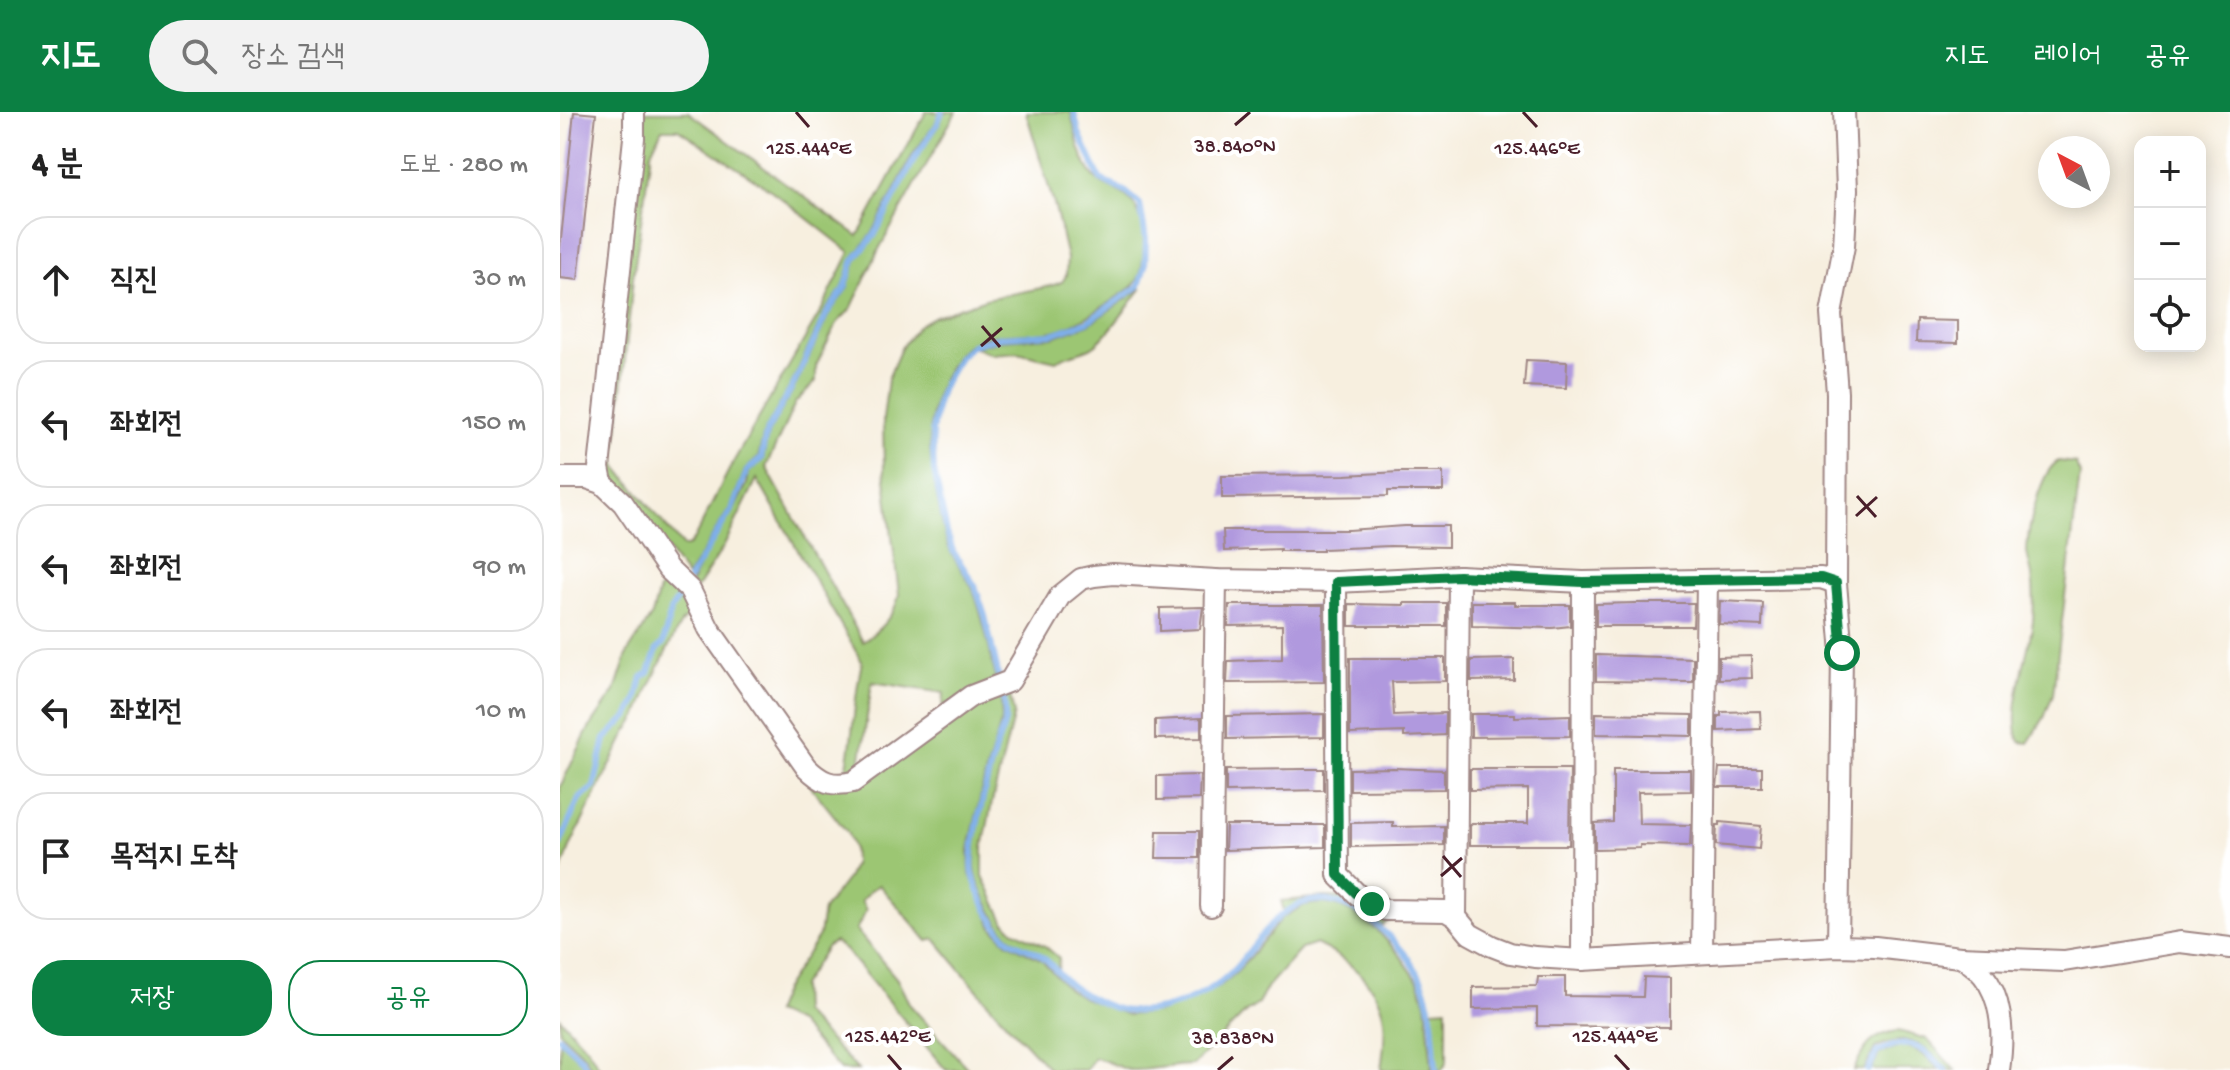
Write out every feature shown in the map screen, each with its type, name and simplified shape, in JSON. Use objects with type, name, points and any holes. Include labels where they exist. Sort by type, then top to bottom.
[{"type":"street","points":[[602,483],[599,468],[633,153],[634,112]]},
{"type":"street","points":[[1838,946],[1842,653],[1836,583],[1837,393],[1831,314],[1844,246],[1847,178],[1844,112]]},
{"type":"street","points":[[560,478],[587,478],[602,483],[623,503],[668,569],[690,590],[709,629],[806,767],[818,780],[830,784],[853,782],[971,696],[1010,681],[1060,596],[1081,579],[1113,574],[1336,582],[1459,576],[1583,582],[1821,578],[1836,583]]},
{"type":"street","points":[[1456,917],[1459,576]]},
{"type":"street","points":[[1211,906],[1216,580]]},
{"type":"street","points":[[1702,952],[1707,580]]},
{"type":"street","points":[[1336,582],[1338,875],[1358,895],[1385,910],[1446,911],[1456,917],[1470,934],[1510,953],[1582,960],[1838,946],[1960,957],[2064,961],[2180,942],[2230,948]]},
{"type":"street","points":[[1582,960],[1583,582]]},
{"type":"street","points":[[1960,957],[1981,972],[2000,1011],[1999,1070]]},
{"type":"green space","points":[[644,112],[688,112],[858,236],[926,112],[940,112],[913,154],[872,234],[852,259],[843,287],[825,311],[793,381],[764,432],[758,458],[745,470],[731,506],[687,577],[607,467]],"holes":[[[662,129],[678,129],[772,191],[850,252],[822,309],[687,547],[683,547],[615,461],[633,278],[651,152]]]},
{"type":"green space","points":[[944,112],[956,112],[879,249],[851,309],[837,323],[816,366],[816,381],[795,403],[766,467],[863,642],[886,622],[899,595],[884,470],[883,419],[888,379],[901,348],[919,325],[935,316],[986,299],[1051,286],[1062,282],[1066,276],[1067,258],[1056,211],[1026,112],[1071,112],[1080,148],[1091,173],[1130,200],[1140,216],[1144,236],[1142,266],[1131,288],[1079,321],[1053,331],[986,337],[962,349],[953,361],[943,379],[932,414],[932,468],[947,543],[973,590],[996,678],[943,707],[944,693],[872,682],[859,772],[844,780],[862,662],[757,479],[724,546],[696,589],[691,583],[705,554],[735,508],[747,484],[749,472],[763,460],[768,434],[797,383],[829,314],[847,289],[856,261],[876,236]]},
{"type":"green space","points":[[1142,288],[1098,343],[1056,361],[1017,352],[993,354],[974,347],[1000,340],[1053,337],[1089,324]]},
{"type":"green space","points":[[2059,461],[2075,463],[2080,474],[2053,694],[2044,718],[2028,743],[2020,742],[2016,730],[2017,700],[2033,620],[2032,573],[2027,552],[2032,517],[2041,488],[2052,466]]},
{"type":"green space","points":[[664,573],[700,625],[687,618],[678,628],[637,717],[580,825],[560,873],[560,787],[588,730],[615,691],[628,652],[652,615],[659,590],[666,581]]},
{"type":"green space","points":[[1008,686],[1014,714],[983,848],[983,876],[1004,921],[1013,930],[1045,946],[1059,958],[1058,970],[1012,938],[1000,925],[978,883],[975,869],[978,828],[1004,720],[1004,687]]},
{"type":"green space","points":[[1000,691],[1002,719],[985,775],[969,849],[970,874],[993,928],[1007,942],[1042,960],[1068,989],[1084,998],[1128,1015],[1160,1012],[1219,987],[1238,971],[1282,918],[1305,905],[1323,903],[1338,906],[1378,931],[1418,981],[1426,1003],[1432,1070],[1381,1070],[1385,1026],[1376,995],[1350,965],[1316,944],[1301,949],[1268,986],[1258,1004],[1193,1065],[1130,1070],[1094,1058],[1086,1070],[1050,1070],[935,939],[928,941],[879,885],[861,901],[866,910],[856,930],[897,979],[910,1005],[969,1070],[946,1070],[846,951],[835,942],[827,946],[801,986],[802,1012],[858,1070],[840,1070],[798,1023],[774,1013],[784,989],[819,936],[823,910],[848,877],[854,862],[853,847],[847,832],[812,788],[795,759],[823,788]]},
{"type":"green space","points":[[1358,898],[1395,915],[1381,927],[1358,912],[1334,902],[1310,900],[1284,911],[1281,901]]},
{"type":"green space","points":[[1447,1008],[1447,1062],[1442,1070],[1437,1070],[1432,1009]]},
{"type":"green space","points":[[560,1018],[588,1049],[601,1070],[592,1070],[585,1056],[560,1032]]},
{"type":"green space","points":[[1898,1031],[1927,1039],[1955,1070],[1949,1070],[1924,1048],[1908,1041],[1898,1041],[1875,1048],[1864,1070],[1854,1070],[1870,1043],[1881,1035]]},
{"type":"green space","points":[[560,1041],[580,1060],[585,1070],[560,1070]]},
{"type":"green space","points":[[1902,1046],[1918,1052],[1940,1070],[1871,1070],[1879,1054]]},
{"type":"building","points":[[574,112],[596,114],[578,280],[560,278],[560,249]]},
{"type":"building","points":[[1917,320],[1958,321],[1958,343],[1916,342]]},
{"type":"building","points":[[1526,360],[1567,362],[1566,388],[1524,386]]},
{"type":"building","points":[[1443,472],[1443,491],[1388,491],[1388,496],[1222,498],[1222,476]]},
{"type":"building","points":[[1448,526],[1448,547],[1224,551],[1223,530],[1348,530]]},
{"type":"building","points":[[1720,601],[1763,603],[1762,626],[1719,624]]},
{"type":"building","points":[[1472,602],[1570,605],[1570,626],[1472,626]]},
{"type":"building","points":[[1446,603],[1446,626],[1349,626],[1349,604]]},
{"type":"building","points":[[1694,603],[1693,626],[1596,626],[1596,604]]},
{"type":"building","points":[[1229,605],[1323,605],[1324,682],[1227,683],[1228,661],[1282,659],[1282,625],[1228,626]]},
{"type":"building","points":[[1203,607],[1200,629],[1160,631],[1160,608]]},
{"type":"building","points":[[1596,655],[1693,658],[1693,682],[1596,681]]},
{"type":"building","points":[[1751,656],[1752,678],[1719,679],[1719,657]]},
{"type":"building","points":[[1350,658],[1445,658],[1445,681],[1392,682],[1394,715],[1445,713],[1445,735],[1404,737],[1404,732],[1350,734]]},
{"type":"building","points":[[1514,659],[1514,680],[1471,681],[1471,660]]},
{"type":"building","points":[[1760,711],[1761,729],[1718,731],[1721,712]]},
{"type":"building","points":[[1596,713],[1692,715],[1692,736],[1596,734]]},
{"type":"building","points":[[1324,714],[1324,737],[1227,739],[1227,716]]},
{"type":"building","points":[[1471,714],[1515,714],[1515,717],[1570,715],[1570,736],[1471,737]]},
{"type":"building","points":[[1201,718],[1201,738],[1155,739],[1155,720]]},
{"type":"building","points":[[1719,768],[1762,768],[1762,787],[1717,787]]},
{"type":"building","points":[[1324,769],[1324,790],[1226,792],[1226,770]]},
{"type":"building","points":[[1350,769],[1444,770],[1444,789],[1350,790]]},
{"type":"building","points":[[1470,769],[1570,769],[1569,845],[1470,845],[1472,823],[1528,823],[1528,789],[1470,790]]},
{"type":"building","points":[[1613,770],[1691,770],[1691,791],[1638,792],[1639,824],[1691,825],[1690,846],[1640,845],[1640,848],[1595,849],[1595,823],[1613,822]]},
{"type":"building","points":[[1200,775],[1199,799],[1157,800],[1157,776]]},
{"type":"building","points":[[1393,822],[1393,827],[1444,826],[1444,845],[1351,847],[1351,823]]},
{"type":"building","points":[[1720,822],[1761,826],[1759,849],[1716,845],[1717,825]]},
{"type":"building","points":[[1226,825],[1325,825],[1325,847],[1225,850]]},
{"type":"building","points":[[1157,831],[1199,831],[1199,858],[1156,858]]},
{"type":"building","points":[[1538,977],[1565,977],[1565,996],[1643,997],[1644,977],[1670,978],[1670,1027],[1537,1026],[1537,1008],[1473,1009],[1473,987],[1537,986]]},
{"type":"waterway","points":[[689,579],[733,507],[747,471],[761,459],[766,433],[795,382],[827,313],[845,288],[854,260],[874,236],[942,112]]},
{"type":"waterway","points":[[999,678],[975,586],[953,551],[947,533],[934,471],[932,431],[943,385],[959,357],[972,345],[999,337],[1052,334],[1087,322],[1139,286],[1145,266],[1146,239],[1140,204],[1126,192],[1100,179],[1079,133],[1074,112]]},
{"type":"waterway","points":[[560,844],[579,799],[594,787],[605,739],[629,715],[636,702],[642,677],[649,673],[657,649],[663,644],[671,610],[681,594]]},
{"type":"waterway","points":[[1003,691],[1005,721],[984,794],[972,863],[983,901],[1006,936],[1040,955],[1070,985],[1087,996],[1116,1008],[1144,1011],[1174,1006],[1217,985],[1275,921],[1293,908],[1320,900],[1338,903],[1373,922],[1414,966],[1429,1002],[1436,1070]]},
{"type":"waterway","points":[[560,1038],[582,1059],[587,1070]]},
{"type":"waterway","points":[[1868,1070],[1877,1052],[1907,1044],[1929,1055],[1945,1070]]},
{"type":"route","points":[[1372,904],[1338,875],[1336,582],[1459,576],[1583,582],[1821,578],[1836,583],[1842,653]]}]
